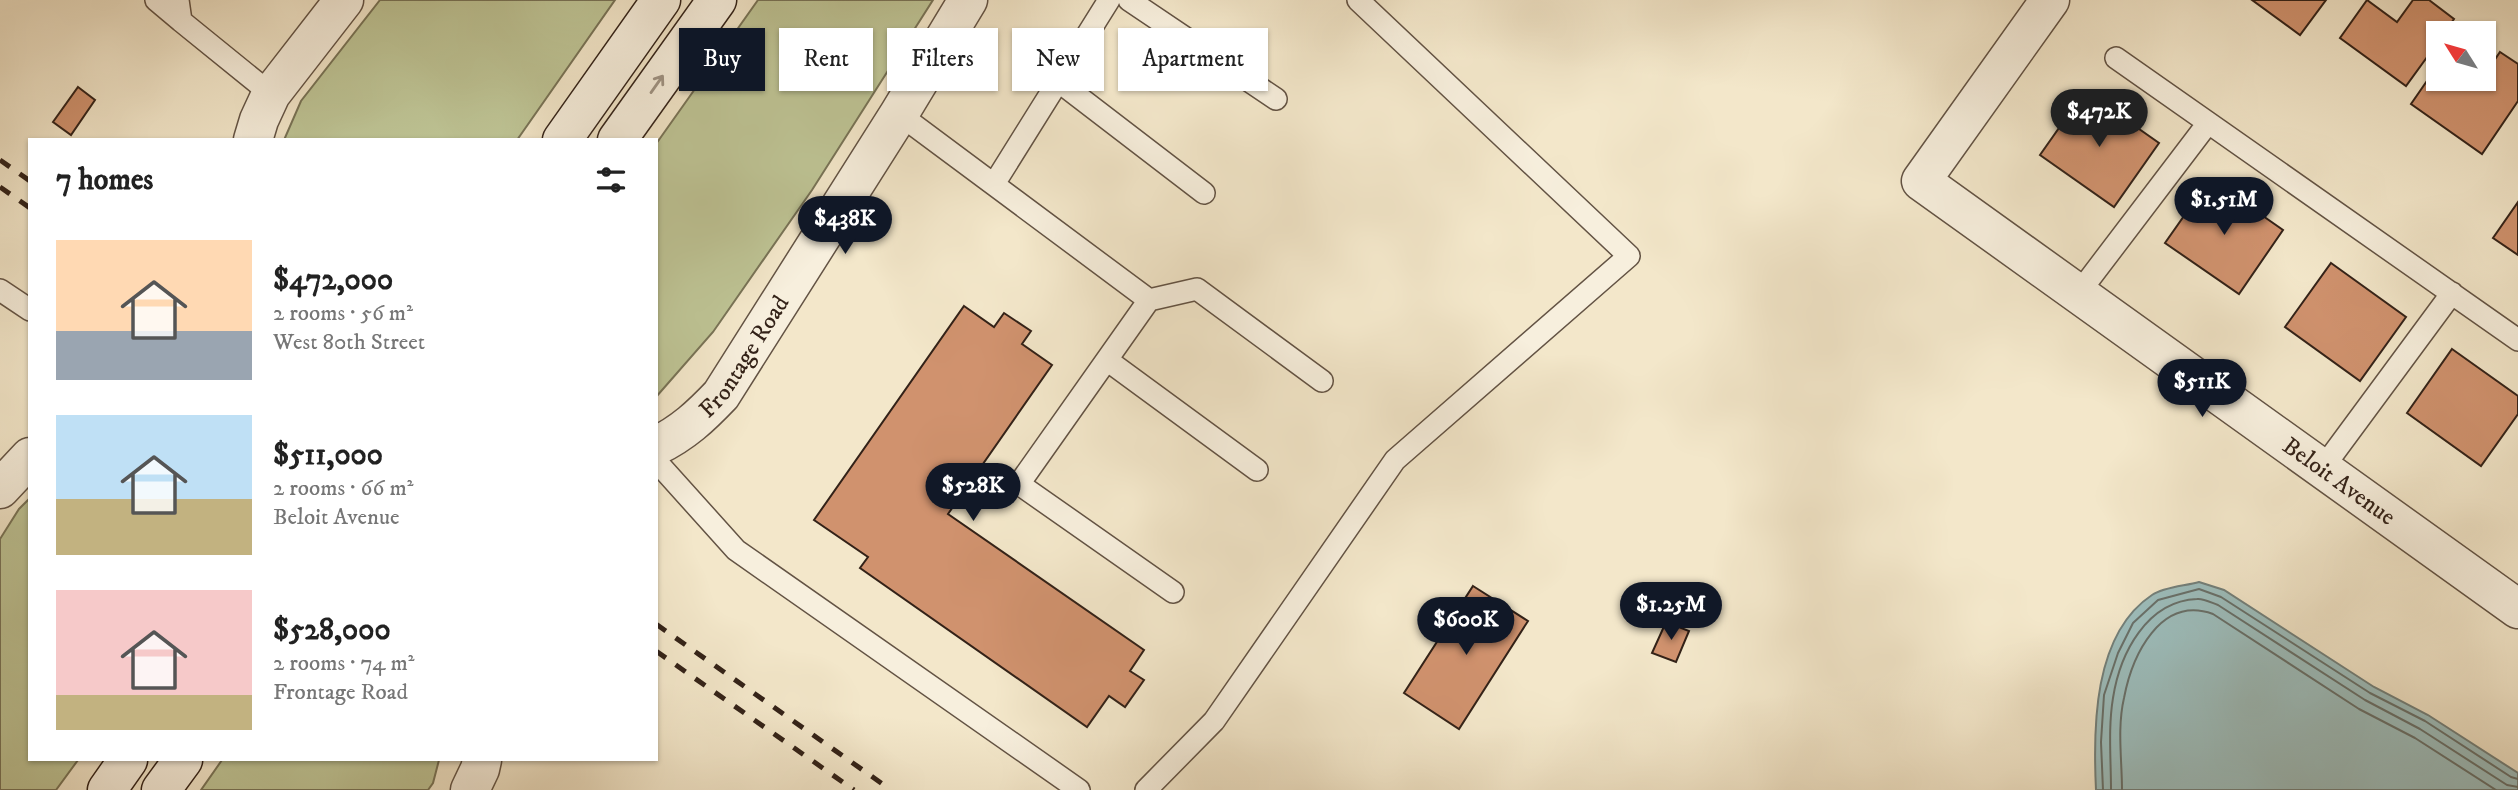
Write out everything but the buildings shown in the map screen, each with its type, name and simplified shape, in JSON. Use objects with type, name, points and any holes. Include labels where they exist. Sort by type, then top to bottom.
[{"type":"street","points":[[254,138],[271,94],[344,0]]},
{"type":"street","points":[[563,138],[661,0]]},
{"type":"street","points":[[618,138],[717,0]]},
{"type":"street","name":"Frontage Road","points":[[658,445],[677,436],[721,395],[968,0]]},
{"type":"street","name":"Beloit Avenue","points":[[2050,0],[1921,181],[2518,609]]},
{"type":"street","points":[[0,489],[28,459]]},
{"type":"street","points":[[107,790],[127,761]]},
{"type":"street","points":[[161,790],[182,761]]},
{"type":"street","points":[[470,790],[482,761]]},
{"type":"lane","points":[[156,0],[180,10],[271,94]]},
{"type":"lane","points":[[1091,28],[1109,0]]},
{"type":"lane","points":[[1129,0],[1276,99]]},
{"type":"lane","points":[[1146,790],[1214,722],[1395,460],[1629,256],[1358,0]]},
{"type":"lane","points":[[2116,58],[2518,340]]},
{"type":"lane","points":[[994,184],[1052,91]]},
{"type":"lane","points":[[1071,91],[1204,192]]},
{"type":"lane","points":[[899,114],[1149,300]]},
{"type":"lane","points":[[2078,295],[2208,122]]},
{"type":"lane","points":[[0,289],[28,309]]},
{"type":"lane","points":[[1173,592],[1018,484],[1149,300],[1197,289],[1322,382]]},
{"type":"lane","points":[[2322,469],[2452,293]]},
{"type":"lane","points":[[1107,359],[1256,471]]},
{"type":"lane","points":[[658,463],[736,550],[1079,790]]},
{"type":"green space","points":[[380,0],[615,0],[518,138],[285,138],[301,101]]},
{"type":"green space","points":[[758,0],[933,0],[915,28],[887,28],[887,72],[812,190],[713,332],[658,395],[658,141],[694,91],[765,91],[765,28],[738,28]]},
{"type":"green space","points":[[28,500],[28,761],[77,761],[56,790],[0,790],[0,539]]},
{"type":"green space","points":[[221,761],[439,761],[433,783],[428,790],[201,790]]},
{"type":"water","points":[[2199,582],[2224,590],[2374,687],[2428,715],[2518,773],[2518,790],[2096,790],[2097,711],[2108,657],[2118,633],[2133,612],[2152,595],[2168,588]]},
{"type":"railway","points":[[0,160],[28,180]]},
{"type":"railway","points":[[0,187],[28,207]]},
{"type":"railway","points":[[658,625],[891,790]]},
{"type":"railway","points":[[658,652],[854,790]]}]
